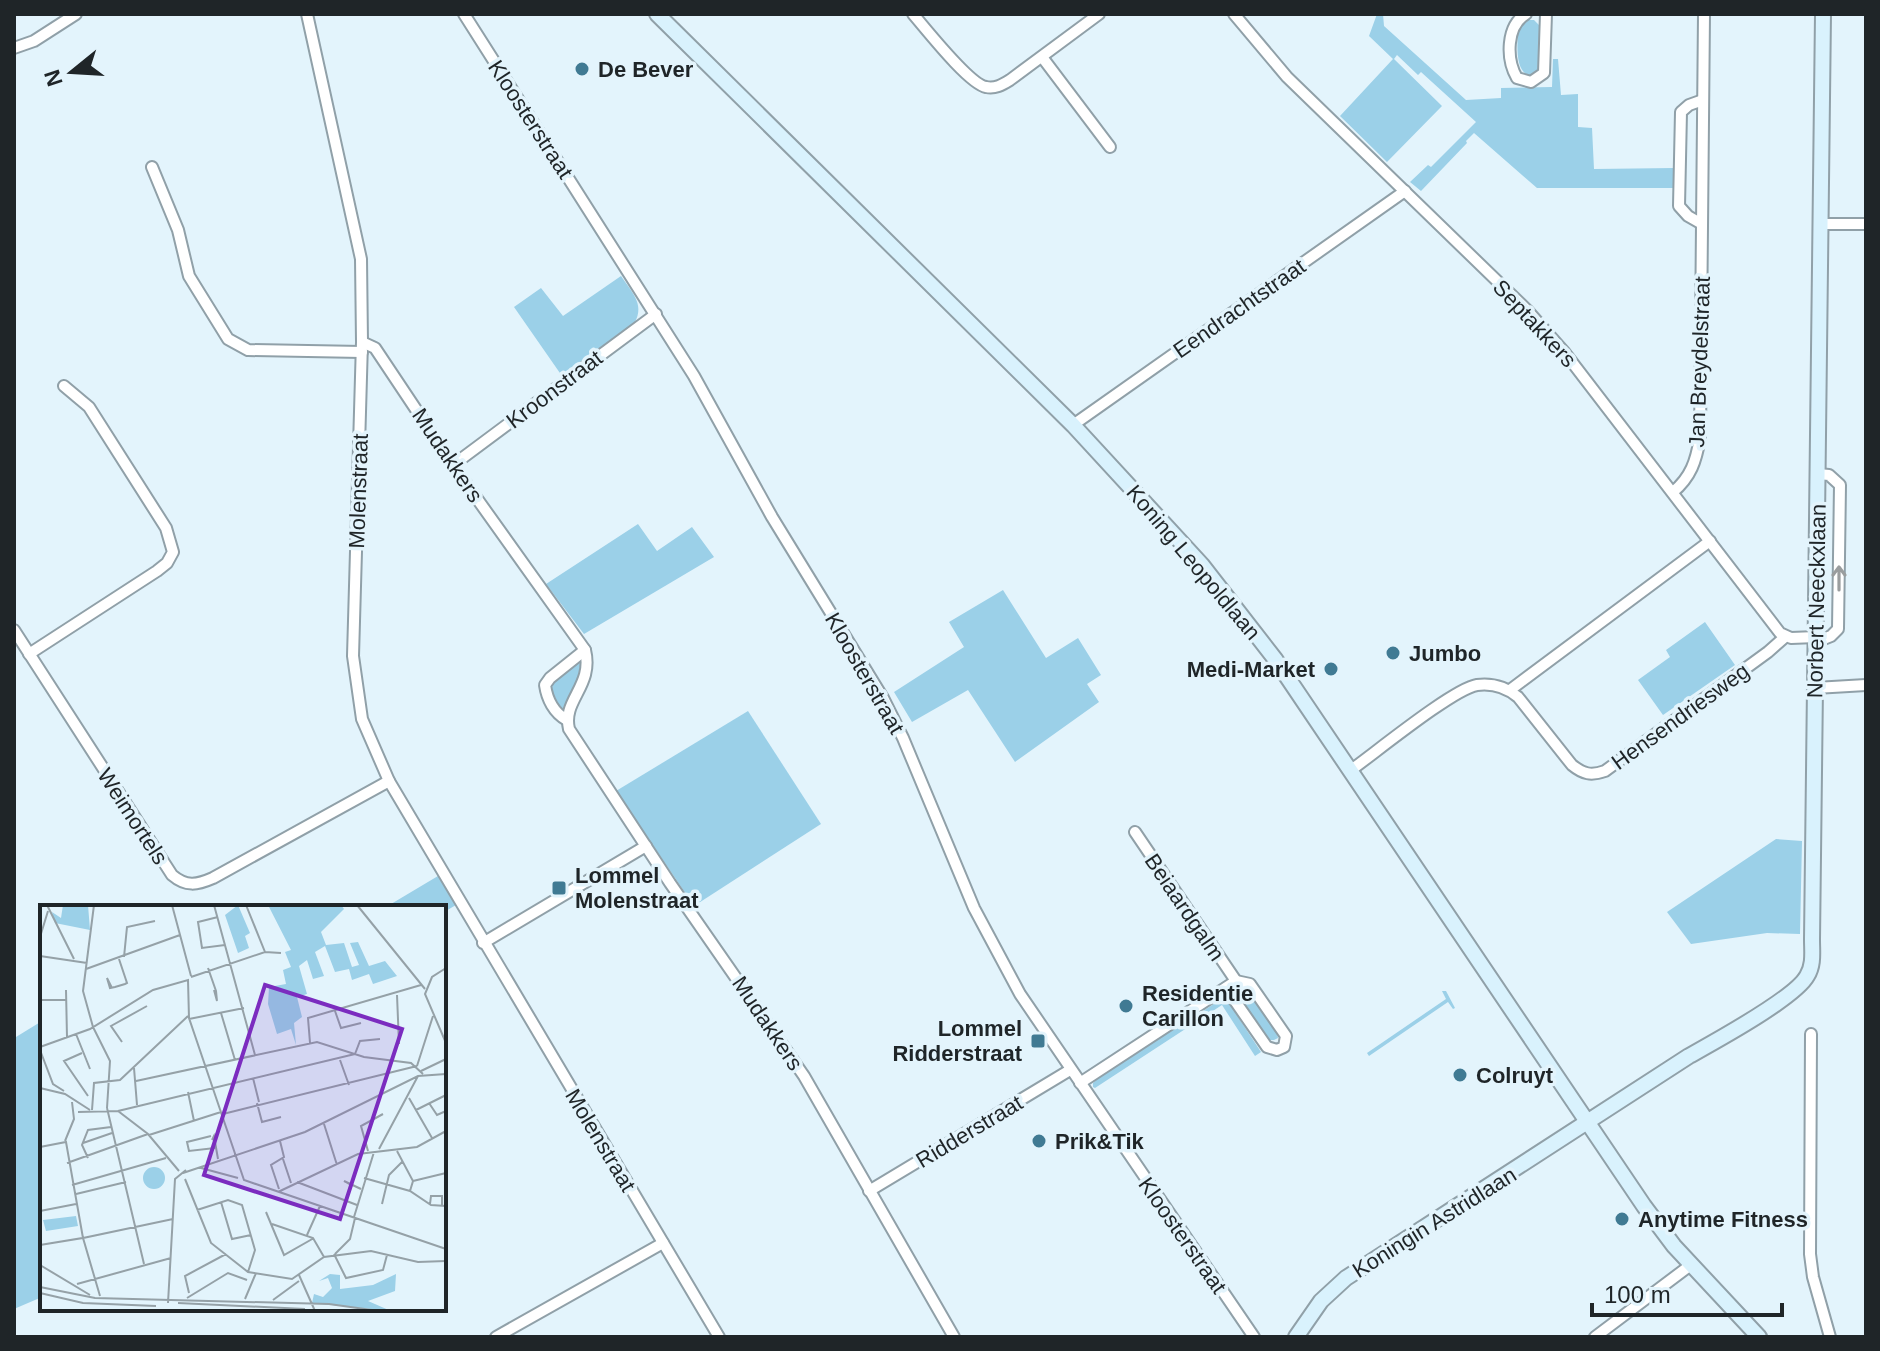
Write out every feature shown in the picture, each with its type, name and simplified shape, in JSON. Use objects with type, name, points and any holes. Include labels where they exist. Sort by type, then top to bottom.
[{"type":"main road","name":"Koning Leopoldlaan","points":[[657,14],[1073,425],[1167,524],[1240,611],[1351,770],[1644,1206],[1759,1337]]},
{"type":"main road","name":"Norbert Neeckxlaan","points":[[1806,978],[1812,960],[1823,14]]},
{"type":"main road","name":"Koningin Astridlaan","points":[[1296,1337],[1321,1301],[1346,1278],[1786,996],[1806,978]]},
{"type":"street","points":[[14,48],[34,41],[76,14]]},
{"type":"street","name":"Molenstraat","points":[[307,14],[361,259],[362,347],[353,656],[362,719],[389,781],[719,1337]]},
{"type":"street","name":"Kloosterstraat","points":[[464,14],[656,314],[710,403],[772,517],[883,698],[988,937],[1020,994],[1254,1337]]},
{"type":"street","points":[[913,14],[971,79],[988,88],[1010,80],[1099,14]]},
{"type":"street","name":"Septakkers","points":[[1234,14],[1287,77],[1536,321],[1584,377],[1785,637]]},
{"type":"street","points":[[1526,14],[1513,25],[1512,70],[1517,78],[1531,82],[1544,73],[1546,14]]},
{"type":"street","name":"Jan Breydelstraat","points":[[1673,492],[1689,475],[1697,458],[1700,438],[1704,14]]},
{"type":"street","points":[[1042,57],[1110,147]]},
{"type":"street","points":[[1702,224],[1679,206],[1681,112],[1703,100]]},
{"type":"street","points":[[152,167],[178,230],[189,276],[233,344],[248,350],[362,347]]},
{"type":"street","name":"Eendrachtstraat","points":[[1073,425],[1405,191]]},
{"type":"street","points":[[1821,224],[1866,224]]},
{"type":"street","name":"Kroonstraat","points":[[453,465],[656,314]]},
{"type":"street","name":"Mudakkers","points":[[362,347],[375,348],[453,465],[585,650],[545,685],[550,702],[558,715],[567,720],[575,740],[804,1076],[954,1337]]},
{"type":"street","points":[[29,654],[157,571],[167,563],[173,552],[166,528],[89,407],[64,386]]},
{"type":"street","points":[[1785,637],[1816,639],[1831,636],[1838,629],[1840,485],[1829,475],[1818,474]]},
{"type":"street","points":[[1351,770],[1467,688],[1485,685],[1510,690],[1710,541]]},
{"type":"street","name":"Weimortels","points":[[14,630],[172,875],[181,883],[191,884],[213,878],[389,781]]},
{"type":"street","name":"Hensendriesweg","points":[[1510,690],[1572,765],[1583,774],[1597,774],[1785,637]]},
{"type":"street","points":[[567,720],[586,677],[585,650]]},
{"type":"street","points":[[1815,688],[1866,685]]},
{"type":"street","name":"Beiaardgalm","points":[[1080,1083],[1231,984],[1250,984],[1286,1036],[1284,1047],[1277,1050],[1267,1047],[1231,984],[1135,832]]},
{"type":"street","points":[[483,943],[646,846]]},
{"type":"street","points":[[1811,1034],[1810,1241],[1813,1277],[1830,1337]]},
{"type":"street","name":"Ridderstraat","points":[[869,1191],[1070,1070]]},
{"type":"street","points":[[496,1337],[663,1243]]},
{"type":"street","points":[[1595,1337],[1692,1264]]},
{"type":"street","points":[[1608,1327],[1615,1337]]},
{"type":"shaded area","points":[[1377,14],[1383,14],[1384,26],[1466,100],[1501,98],[1501,88],[1552,87],[1553,59],[1558,59],[1561,95],[1578,94],[1578,127],[1592,128],[1594,169],[1674,168],[1674,188],[1537,188],[1474,133],[1421,191],[1410,182],[1428,165],[1431,167],[1476,122],[1421,72],[1418,75],[1397,55],[1394,59],[1442,106],[1387,162],[1340,116],[1393,59],[1369,36]]},
{"type":"shaded area","points":[[1525,20],[1534,20],[1541,27],[1540,70],[1533,77],[1522,70],[1518,57],[1518,27]]},
{"type":"shaded area","points":[[621,276],[638,303],[635,322],[562,376],[514,307],[541,288],[563,316]]},
{"type":"shaded area","points":[[638,524],[657,551],[692,527],[714,557],[584,634],[546,584]]},
{"type":"shaded area","points":[[1003,590],[1046,658],[1078,638],[1101,675],[1087,684],[1099,702],[1015,762],[968,690],[912,722],[894,692],[964,647],[949,622]]},
{"type":"shaded area","points":[[1705,622],[1735,665],[1663,715],[1638,680],[1670,657],[1666,650]]},
{"type":"shaded area","points":[[583,662],[583,670],[565,708],[561,710],[551,692],[553,683]]},
{"type":"shaded area","points":[[748,711],[821,824],[694,906],[616,791]]},
{"type":"shaded area","points":[[1776,839],[1802,841],[1800,934],[1767,933],[1691,944],[1667,912]]},
{"type":"shaded area","points":[[438,876],[456,905],[446,911],[446,905],[389,905]]},
{"type":"shaded area","points":[[1251,991],[1277,1031],[1278,1038],[1268,1040],[1242,1002],[1239,994]]},
{"type":"shaded area","points":[[1442,991],[1446,991],[1455,1008],[1448,1002],[1369,1056],[1367,1053],[1446,999]]},
{"type":"shaded area","points":[[1225,997],[1261,1052],[1255,1056],[1222,1005],[1093,1087],[1100,1076]]},
{"type":"shaded area","points":[[40,1022],[40,1298],[14,1309],[14,1035],[16,1037]]},
{"type":"place","name":"De Bever","points":[[582,69]]},
{"type":"place","name":"Jumbo","points":[[1393,653]]},
{"type":"place","name":"Medi-Market","points":[[1331,669]]},
{"type":"place","name":"Lommel Molenstraat","points":[[559,888]]},
{"type":"place","name":"Residentie Carillon","points":[[1126,1006]]},
{"type":"place","name":"Lommel Ridderstraat","points":[[1038,1041]]},
{"type":"place","name":"Colruyt","points":[[1460,1075]]},
{"type":"place","name":"Prik&Tik","points":[[1039,1141]]},
{"type":"place","name":"Anytime Fitness","points":[[1622,1219]]}]
